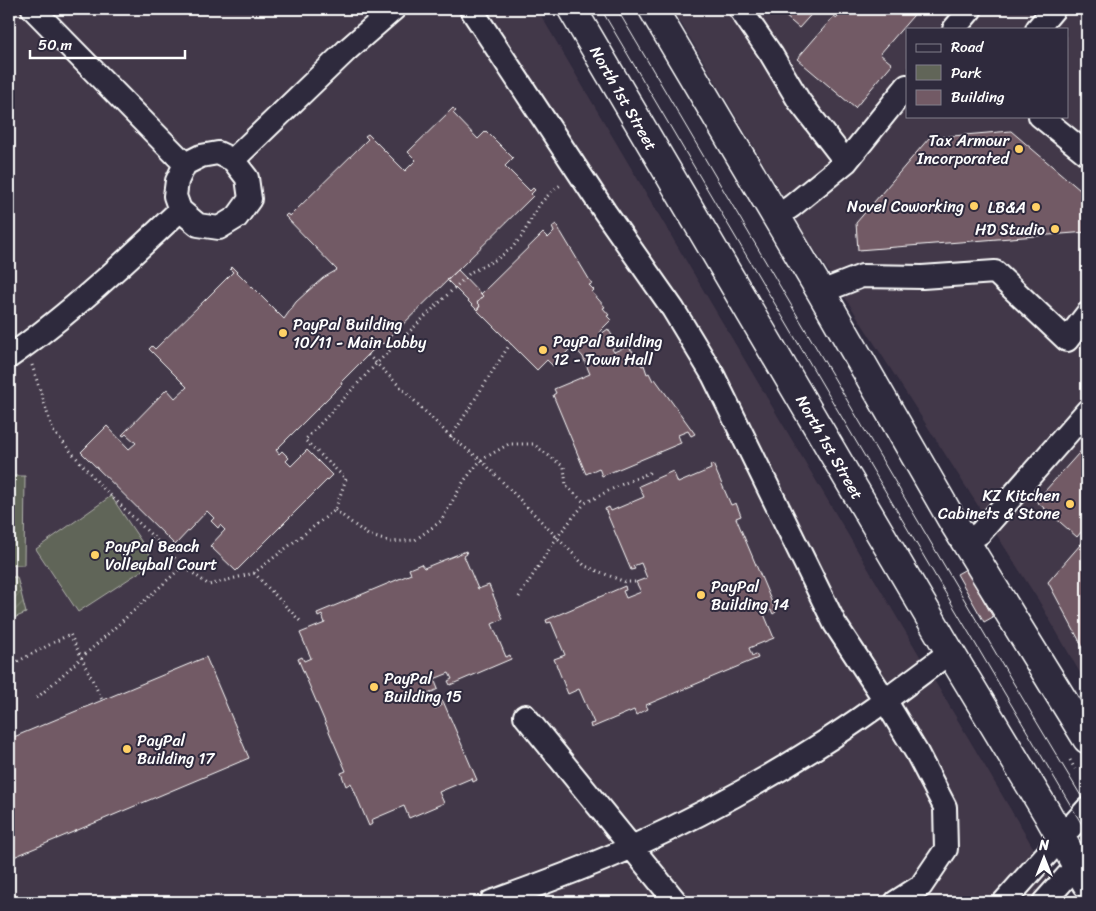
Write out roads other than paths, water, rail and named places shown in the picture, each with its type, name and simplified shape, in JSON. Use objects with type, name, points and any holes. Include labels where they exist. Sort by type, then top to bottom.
[{"type":"main road","name":"North 1st Street","points":[[572,9],[950,652],[1061,838],[1084,868]]},
{"type":"main road","points":[[655,10],[965,542],[1087,739]]},
{"type":"street","points":[[33,9],[185,164]]},
{"type":"street","points":[[234,160],[347,50],[394,9]]},
{"type":"street","points":[[471,9],[578,172],[673,309],[713,375],[835,624],[918,752],[945,807],[946,849],[921,886],[896,902]]},
{"type":"street","points":[[740,9],[771,54],[799,101],[846,162]]},
{"type":"street","points":[[955,28],[970,9]]},
{"type":"street","points":[[1038,28],[1054,9]]},
{"type":"street","points":[[776,217],[846,162],[906,87]]},
{"type":"street","points":[[1042,118],[1087,154]]},
{"type":"street","points":[[218,153],[234,160],[247,178],[250,199],[237,217],[220,228],[198,225],[180,210],[175,196],[177,181],[185,164],[201,156],[218,153]]},
{"type":"street","points":[[17,351],[77,304],[128,260],[180,210]]},
{"type":"street","points":[[821,292],[862,276],[922,277],[995,272],[1067,340],[1087,314]]},
{"type":"street","points":[[965,542],[980,532],[1087,411]]},
{"type":"street","points":[[491,902],[572,872],[631,847],[753,785],[814,749],[950,652]]},
{"type":"street","points":[[525,716],[676,902]]},
{"type":"street","points":[[1004,902],[1087,809]]},
{"type":"street","points":[[1044,902],[1084,868]]},
{"type":"tram line","points":[[601,9],[1087,833]]},
{"type":"tram line","points":[[617,9],[1087,806]]},
{"type":"place","name":"Tax Armour Incorporated","points":[[1019,149]]},
{"type":"place","name":"Novel Coworking","points":[[974,206]]},
{"type":"place","name":"LB&A","points":[[1036,207]]},
{"type":"place","name":"HD Studio","points":[[1055,229]]},
{"type":"place","name":"PayPal Building 10/11 - Main Lobby","points":[[283,333]]},
{"type":"place","name":"PayPal Building 12 - Town Hall","points":[[543,350]]},
{"type":"place","name":"KZ Kitchen Cabinets & Stone","points":[[1070,504]]},
{"type":"place","name":"PayPal Beach Volleyball Court","points":[[95,555]]},
{"type":"place","name":"PayPal Building 14","points":[[701,595]]},
{"type":"place","name":"PayPal Building 15","points":[[374,687]]},
{"type":"place","name":"PayPal Building 17","points":[[127,749]]}]
